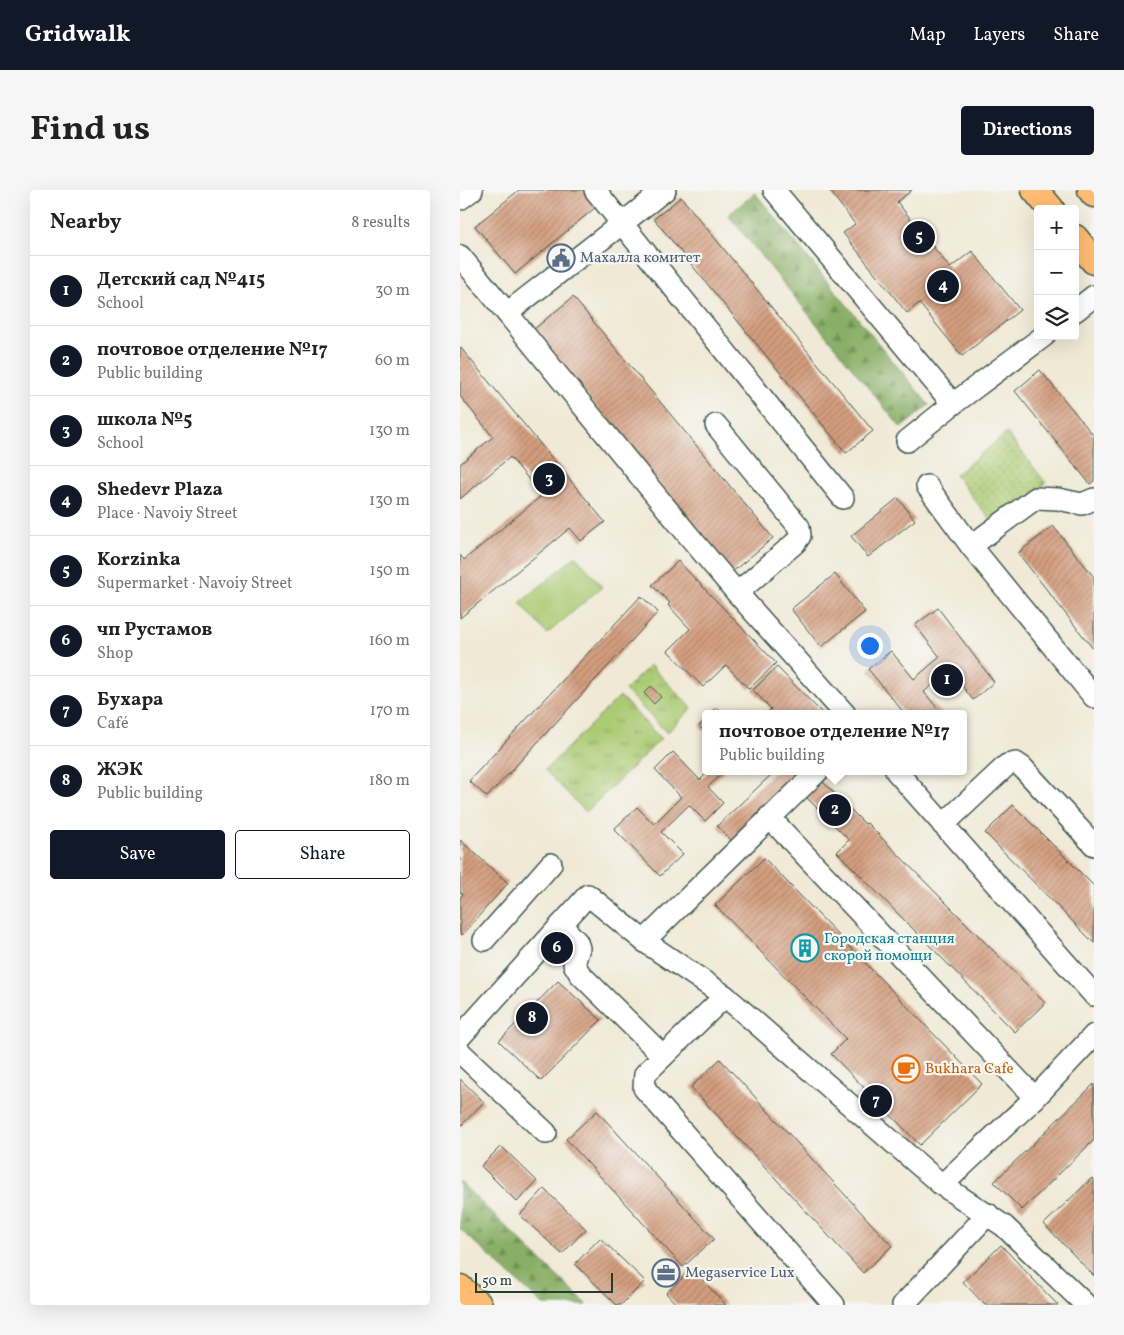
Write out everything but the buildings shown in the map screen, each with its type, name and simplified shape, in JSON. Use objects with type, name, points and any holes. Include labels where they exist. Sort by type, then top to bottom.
[{"type":"main road","points":[[1035,190],[1048,205]]},
{"type":"main road","points":[[1091,190],[1094,194]]},
{"type":"main road","points":[[1079,243],[1094,260]]},
{"type":"main road","points":[[460,1288],[478,1305]]},
{"type":"street","points":[[460,199],[472,190]]},
{"type":"street","points":[[595,190],[843,498]]},
{"type":"street","points":[[774,190],[953,404]]},
{"type":"street","points":[[506,313],[621,224],[659,192]]},
{"type":"street","points":[[460,256],[737,593],[841,710]]},
{"type":"street","points":[[1079,308],[1094,296]]},
{"type":"street","points":[[907,442],[953,404],[1039,340]]},
{"type":"street","points":[[716,425],[798,527],[800,536],[795,544],[737,593]]},
{"type":"street","points":[[927,486],[971,546],[1094,697]]},
{"type":"street","points":[[971,546],[1036,498],[1058,499],[1082,504],[1094,499]]},
{"type":"street","points":[[943,825],[1007,765],[1016,763],[1022,767],[1094,845]]},
{"type":"street","points":[[644,941],[814,775]]},
{"type":"street","points":[[899,775],[1094,995]]},
{"type":"street","points":[[770,817],[1035,1098]]},
{"type":"street","points":[[484,940],[551,864]]},
{"type":"street","points":[[460,1037],[588,895],[644,941],[725,996],[942,1185],[1004,1226],[1086,1305]]},
{"type":"street","points":[[560,925],[577,942],[579,948],[574,964],[580,974],[663,1056]]},
{"type":"street","points":[[725,996],[645,1074],[644,1088],[834,1305]]},
{"type":"street","points":[[942,1185],[1035,1098],[1094,1035]]},
{"type":"street","points":[[460,1052],[546,1133]]},
{"type":"street","points":[[903,1305],[988,1214]]},
{"type":"green space","points":[[755,193],[929,405],[901,428],[728,215]]},
{"type":"green space","points":[[1007,433],[1046,483],[993,523],[955,475]]},
{"type":"green space","points":[[576,556],[602,587],[547,634],[520,603]]},
{"type":"green space","points":[[650,665],[692,708],[667,733],[625,690]]},
{"type":"green space","points":[[620,696],[661,739],[586,812],[545,770]]},
{"type":"green space","points":[[460,1182],[587,1305],[543,1305],[460,1229]]},
{"type":"place","name":"Korzinka","points":[[919,237]]},
{"type":"place","name":"Махалла комитет","points":[[561,258]]},
{"type":"place","name":"Shedevr Plaza","points":[[943,286]]},
{"type":"place","name":"школа №5","points":[[549,479]]},
{"type":"place","name":"Детский сад №415","points":[[947,680]]},
{"type":"place","name":"почтовое отделение №17","points":[[835,810]]},
{"type":"place","name":"чп Рустамов","points":[[557,948]]},
{"type":"place","name":"Городская станция скорой помощи","points":[[805,948]]},
{"type":"place","name":"ЖЭК","points":[[532,1018]]},
{"type":"place","name":"Bukhara Cafe","points":[[906,1069]]},
{"type":"place","name":"Бухара","points":[[876,1101]]},
{"type":"place","name":"Megaservice Lux","points":[[666,1273]]}]
